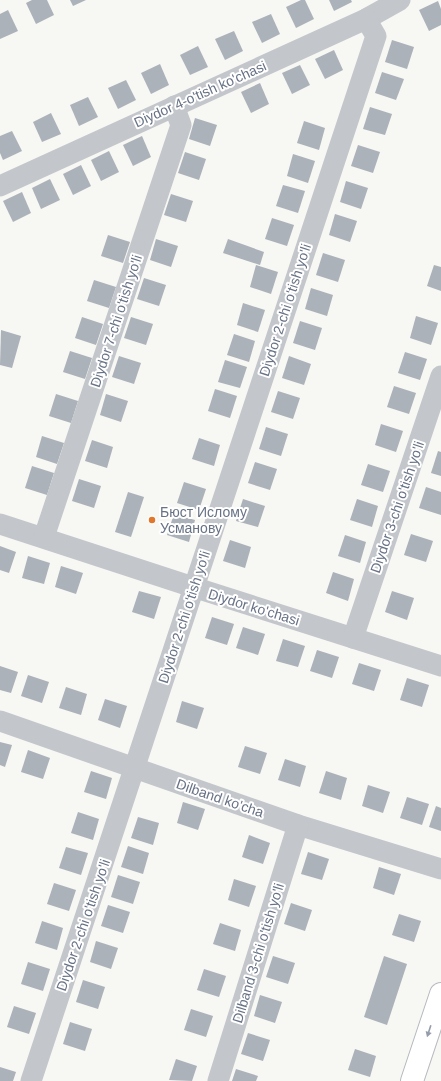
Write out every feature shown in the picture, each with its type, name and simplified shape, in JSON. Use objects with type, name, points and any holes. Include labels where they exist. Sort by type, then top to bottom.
[{"type":"main road","points":[[412,1081],[441,994]]},
{"type":"main road","points":[[427,1081],[441,1039]]},
{"type":"street","name":"Diydor 4-o'tish ko'chasi","points":[[0,186],[366,19],[400,0]]},
{"type":"street","name":"Diydor 2-chi o'tish yo'li","points":[[31,1081],[136,768],[193,587],[376,36],[366,19]]},
{"type":"street","name":"Diydor 7-chi o'tish yo'li","points":[[44,537],[181,125],[174,106]]},
{"type":"street","name":"Diydor 3-chi o'tish yo'li","points":[[353,638],[441,376]]},
{"type":"street","name":"Diydor ko'chasi","points":[[0,524],[441,666]]},
{"type":"street","name":"Dilband ko'cha","points":[[0,721],[298,825],[441,869]]},
{"type":"street","name":"Dilband 3-chi o'tish yo'li","points":[[218,1081],[298,825]]},
{"type":"building","points":[[32,0],[47,0],[54,15],[36,24],[26,3]]},
{"type":"building","points":[[70,0],[86,0],[73,6]]},
{"type":"building","points":[[301,0],[305,0],[314,19],[296,28],[286,7]]},
{"type":"building","points":[[329,0],[351,0],[352,2],[334,11]]},
{"type":"building","points":[[438,1],[441,9],[441,25],[429,31],[419,10]]},
{"type":"building","points":[[8,10],[18,31],[0,39],[0,14]]},
{"type":"building","points":[[271,14],[280,34],[262,43],[252,22]]},
{"type":"building","points":[[234,31],[243,51],[225,60],[215,39]]},
{"type":"building","points":[[392,40],[414,47],[407,69],[385,62]]},
{"type":"building","points":[[198,46],[208,67],[190,75],[180,55]]},
{"type":"building","points":[[334,50],[343,70],[325,79],[315,59]]},
{"type":"building","points":[[160,64],[169,85],[151,94],[141,73]]},
{"type":"building","points":[[300,65],[310,85],[292,94],[282,73]]},
{"type":"building","points":[[382,72],[404,79],[396,100],[375,93]]},
{"type":"building","points":[[126,80],[136,100],[118,109],[108,88]]},
{"type":"building","points":[[260,83],[269,104],[251,113],[241,92]]},
{"type":"building","points":[[88,97],[98,117],[79,126],[70,105]]},
{"type":"building","points":[[370,107],[392,114],[385,135],[363,129]]},
{"type":"building","points":[[51,113],[61,134],[42,142],[33,122]]},
{"type":"building","points":[[195,118],[217,125],[210,146],[189,139]]},
{"type":"building","points":[[304,121],[325,128],[319,150],[297,143]]},
{"type":"building","points":[[12,131],[22,151],[3,160],[0,153],[0,136]]},
{"type":"building","points":[[142,136],[151,157],[133,166],[123,145]]},
{"type":"building","points":[[358,145],[380,152],[373,173],[351,166]]},
{"type":"building","points":[[109,151],[119,172],[101,181],[91,160]]},
{"type":"building","points":[[185,152],[206,159],[199,180],[178,173]]},
{"type":"building","points":[[293,154],[315,161],[308,183],[287,176]]},
{"type":"building","points":[[81,165],[91,186],[73,195],[63,174]]},
{"type":"building","points":[[50,179],[60,200],[41,209],[32,188]]},
{"type":"building","points":[[346,181],[368,188],[361,209],[340,202]]},
{"type":"building","points":[[283,185],[305,191],[298,213],[276,206]]},
{"type":"building","points":[[22,192],[31,213],[13,222],[3,201]]},
{"type":"building","points":[[171,194],[193,201],[186,222],[164,215]]},
{"type":"building","points":[[335,214],[357,221],[350,242],[329,235]]},
{"type":"building","points":[[272,218],[294,225],[287,246],[265,239]]},
{"type":"building","points":[[108,235],[130,242],[123,263],[101,256]]},
{"type":"building","points":[[156,239],[178,246],[171,267],[150,260]]},
{"type":"building","points":[[228,239],[264,252],[260,265],[223,253]]},
{"type":"building","points":[[323,253],[345,260],[338,282],[316,275]]},
{"type":"building","points":[[256,265],[278,272],[271,294],[250,287]]},
{"type":"building","points":[[434,265],[441,267],[441,291],[427,286]]},
{"type":"building","points":[[144,278],[166,285],[159,306],[137,299]]},
{"type":"building","points":[[94,280],[116,287],[109,308],[87,301]]},
{"type":"building","points":[[311,288],[333,295],[327,316],[305,309]]},
{"type":"building","points":[[243,303],[265,310],[258,332],[237,325]]},
{"type":"building","points":[[416,316],[438,323],[431,345],[410,338]]},
{"type":"building","points":[[82,317],[103,324],[96,345],[75,338]]},
{"type":"building","points":[[131,317],[153,324],[146,345],[124,338]]},
{"type":"building","points":[[300,321],[322,328],[315,350],[293,343]]},
{"type":"building","points":[[1,330],[21,336],[12,368],[0,365]]},
{"type":"building","points":[[234,334],[255,341],[249,362],[227,355]]},
{"type":"building","points":[[70,351],[92,358],[85,379],[63,372]]},
{"type":"building","points":[[405,352],[427,359],[420,380],[398,373]]},
{"type":"building","points":[[119,356],[141,363],[134,384],[112,377]]},
{"type":"building","points":[[289,356],[311,364],[304,385],[282,378]]},
{"type":"building","points":[[225,360],[247,367],[240,388],[218,382]]},
{"type":"building","points":[[394,386],[416,393],[409,414],[387,407]]},
{"type":"building","points":[[215,389],[237,396],[230,418],[208,411]]},
{"type":"building","points":[[278,391],[300,398],[293,419],[271,412]]},
{"type":"building","points":[[56,394],[78,401],[71,423],[49,416]]},
{"type":"building","points":[[106,394],[128,401],[121,422],[100,415]]},
{"type":"building","points":[[381,424],[403,431],[396,452],[375,445]]},
{"type":"building","points":[[266,427],[288,434],[281,456],[259,449]]},
{"type":"building","points":[[42,436],[64,443],[57,464],[36,457]]},
{"type":"building","points":[[199,438],[220,445],[214,466],[192,459]]},
{"type":"building","points":[[92,440],[113,447],[107,468],[85,461]]},
{"type":"building","points":[[438,451],[441,452],[441,476],[431,473]]},
{"type":"building","points":[[255,462],[277,469],[270,490],[248,483]]},
{"type":"building","points":[[368,464],[390,471],[383,492],[361,485]]},
{"type":"building","points":[[32,466],[54,473],[47,495],[25,488]]},
{"type":"building","points":[[79,479],[101,486],[94,508],[72,501]]},
{"type":"building","points":[[184,482],[206,489],[199,510],[177,503]]},
{"type":"building","points":[[426,487],[441,492],[441,515],[419,508]]},
{"type":"building","points":[[128,492],[144,497],[131,537],[115,532]]},
{"type":"building","points":[[243,499],[265,506],[258,527],[236,521]]},
{"type":"building","points":[[357,499],[378,506],[372,527],[350,520]]},
{"type":"building","points":[[174,514],[195,520],[189,542],[167,535]]},
{"type":"building","points":[[411,534],[433,541],[426,562],[404,555]]},
{"type":"building","points":[[345,535],[366,542],[360,563],[338,556]]},
{"type":"building","points":[[230,540],[251,547],[245,568],[223,561]]},
{"type":"building","points":[[0,546],[16,552],[9,573],[0,570]]},
{"type":"building","points":[[28,556],[50,563],[44,584],[22,578]]},
{"type":"building","points":[[61,566],[83,573],[76,594],[55,587]]},
{"type":"building","points":[[333,572],[354,579],[348,601],[326,593]]},
{"type":"building","points":[[139,591],[161,597],[154,619],[132,612]]},
{"type":"building","points":[[392,591],[414,598],[407,620],[385,612]]},
{"type":"building","points":[[212,617],[234,624],[227,645],[205,638]]},
{"type":"building","points":[[243,627],[265,634],[258,655],[236,648]]},
{"type":"building","points":[[283,639],[305,646],[298,667],[276,661]]},
{"type":"building","points":[[317,650],[339,657],[332,678],[310,671]]},
{"type":"building","points":[[359,663],[381,670],[374,691],[352,684]]},
{"type":"building","points":[[0,666],[18,672],[11,693],[0,690]]},
{"type":"building","points":[[28,675],[49,682],[42,703],[21,696]]},
{"type":"building","points":[[407,678],[429,685],[422,707],[400,700]]},
{"type":"building","points":[[66,687],[87,694],[81,715],[59,708]]},
{"type":"building","points":[[105,699],[127,706],[120,728],[98,720]]},
{"type":"building","points":[[182,701],[204,708],[197,729],[176,722]]},
{"type":"building","points":[[0,742],[12,745],[5,767],[0,765]]},
{"type":"building","points":[[245,746],[267,753],[260,774],[238,767]]},
{"type":"building","points":[[28,750],[50,758],[43,779],[21,772]]},
{"type":"building","points":[[285,759],[306,766],[300,787],[278,780]]},
{"type":"building","points":[[91,771],[112,778],[106,799],[84,792]]},
{"type":"building","points":[[326,771],[347,778],[341,800],[319,793]]},
{"type":"building","points":[[368,785],[390,792],[383,813],[362,806]]},
{"type":"building","points":[[407,797],[429,804],[422,825],[400,818]]},
{"type":"building","points":[[183,802],[205,809],[198,830],[177,823]]},
{"type":"building","points":[[436,806],[441,808],[441,831],[429,827]]},
{"type":"building","points":[[78,812],[99,819],[93,840],[71,833]]},
{"type":"building","points":[[138,817],[159,823],[153,845],[131,838]]},
{"type":"building","points":[[249,835],[270,843],[263,864],[242,857]]},
{"type":"building","points":[[128,846],[149,853],[143,874],[121,867]]},
{"type":"building","points":[[66,847],[88,853],[81,875],[59,868]]},
{"type":"building","points":[[308,852],[329,859],[322,880],[301,874]]},
{"type":"building","points":[[379,867],[401,874],[394,895],[373,888]]},
{"type":"building","points":[[118,875],[140,882],[133,904],[111,897]]},
{"type":"building","points":[[234,879],[256,886],[249,907],[228,900]]},
{"type":"building","points":[[54,883],[76,890],[69,911],[47,904]]},
{"type":"building","points":[[291,903],[312,910],[305,931],[284,924]]},
{"type":"building","points":[[108,905],[130,912],[123,933],[101,926]]},
{"type":"building","points":[[399,914],[421,921],[414,942],[392,935]]},
{"type":"building","points":[[42,921],[63,928],[57,950],[35,943]]},
{"type":"building","points":[[220,923],[241,930],[235,951],[213,944]]},
{"type":"building","points":[[96,941],[118,948],[111,969],[90,962]]},
{"type":"building","points":[[273,956],[295,963],[288,984],[266,977]]},
{"type":"building","points":[[384,956],[407,964],[387,1025],[364,1017]]},
{"type":"building","points":[[28,962],[50,969],[43,991],[21,984]]},
{"type":"building","points":[[204,969],[226,976],[219,997],[197,990]]},
{"type":"building","points":[[83,980],[105,987],[98,1009],[76,1002]]},
{"type":"building","points":[[260,995],[282,1002],[275,1023],[254,1016]]},
{"type":"building","points":[[14,1006],[36,1013],[29,1034],[7,1027]]},
{"type":"building","points":[[191,1009],[213,1016],[206,1037],[184,1030]]},
{"type":"building","points":[[70,1022],[92,1029],[85,1051],[63,1044]]},
{"type":"building","points":[[248,1033],[270,1040],[263,1061],[241,1054]]},
{"type":"building","points":[[355,1049],[376,1056],[370,1077],[348,1070]]},
{"type":"building","points":[[176,1059],[197,1066],[192,1081],[169,1080]]},
{"type":"building","points":[[0,1067],[16,1072],[13,1081],[0,1081]]},
{"type":"building","points":[[236,1069],[258,1076],[256,1081],[232,1081]]},
{"type":"place","name":"Бюст Ислому Усманову","points":[[152,520]]}]
